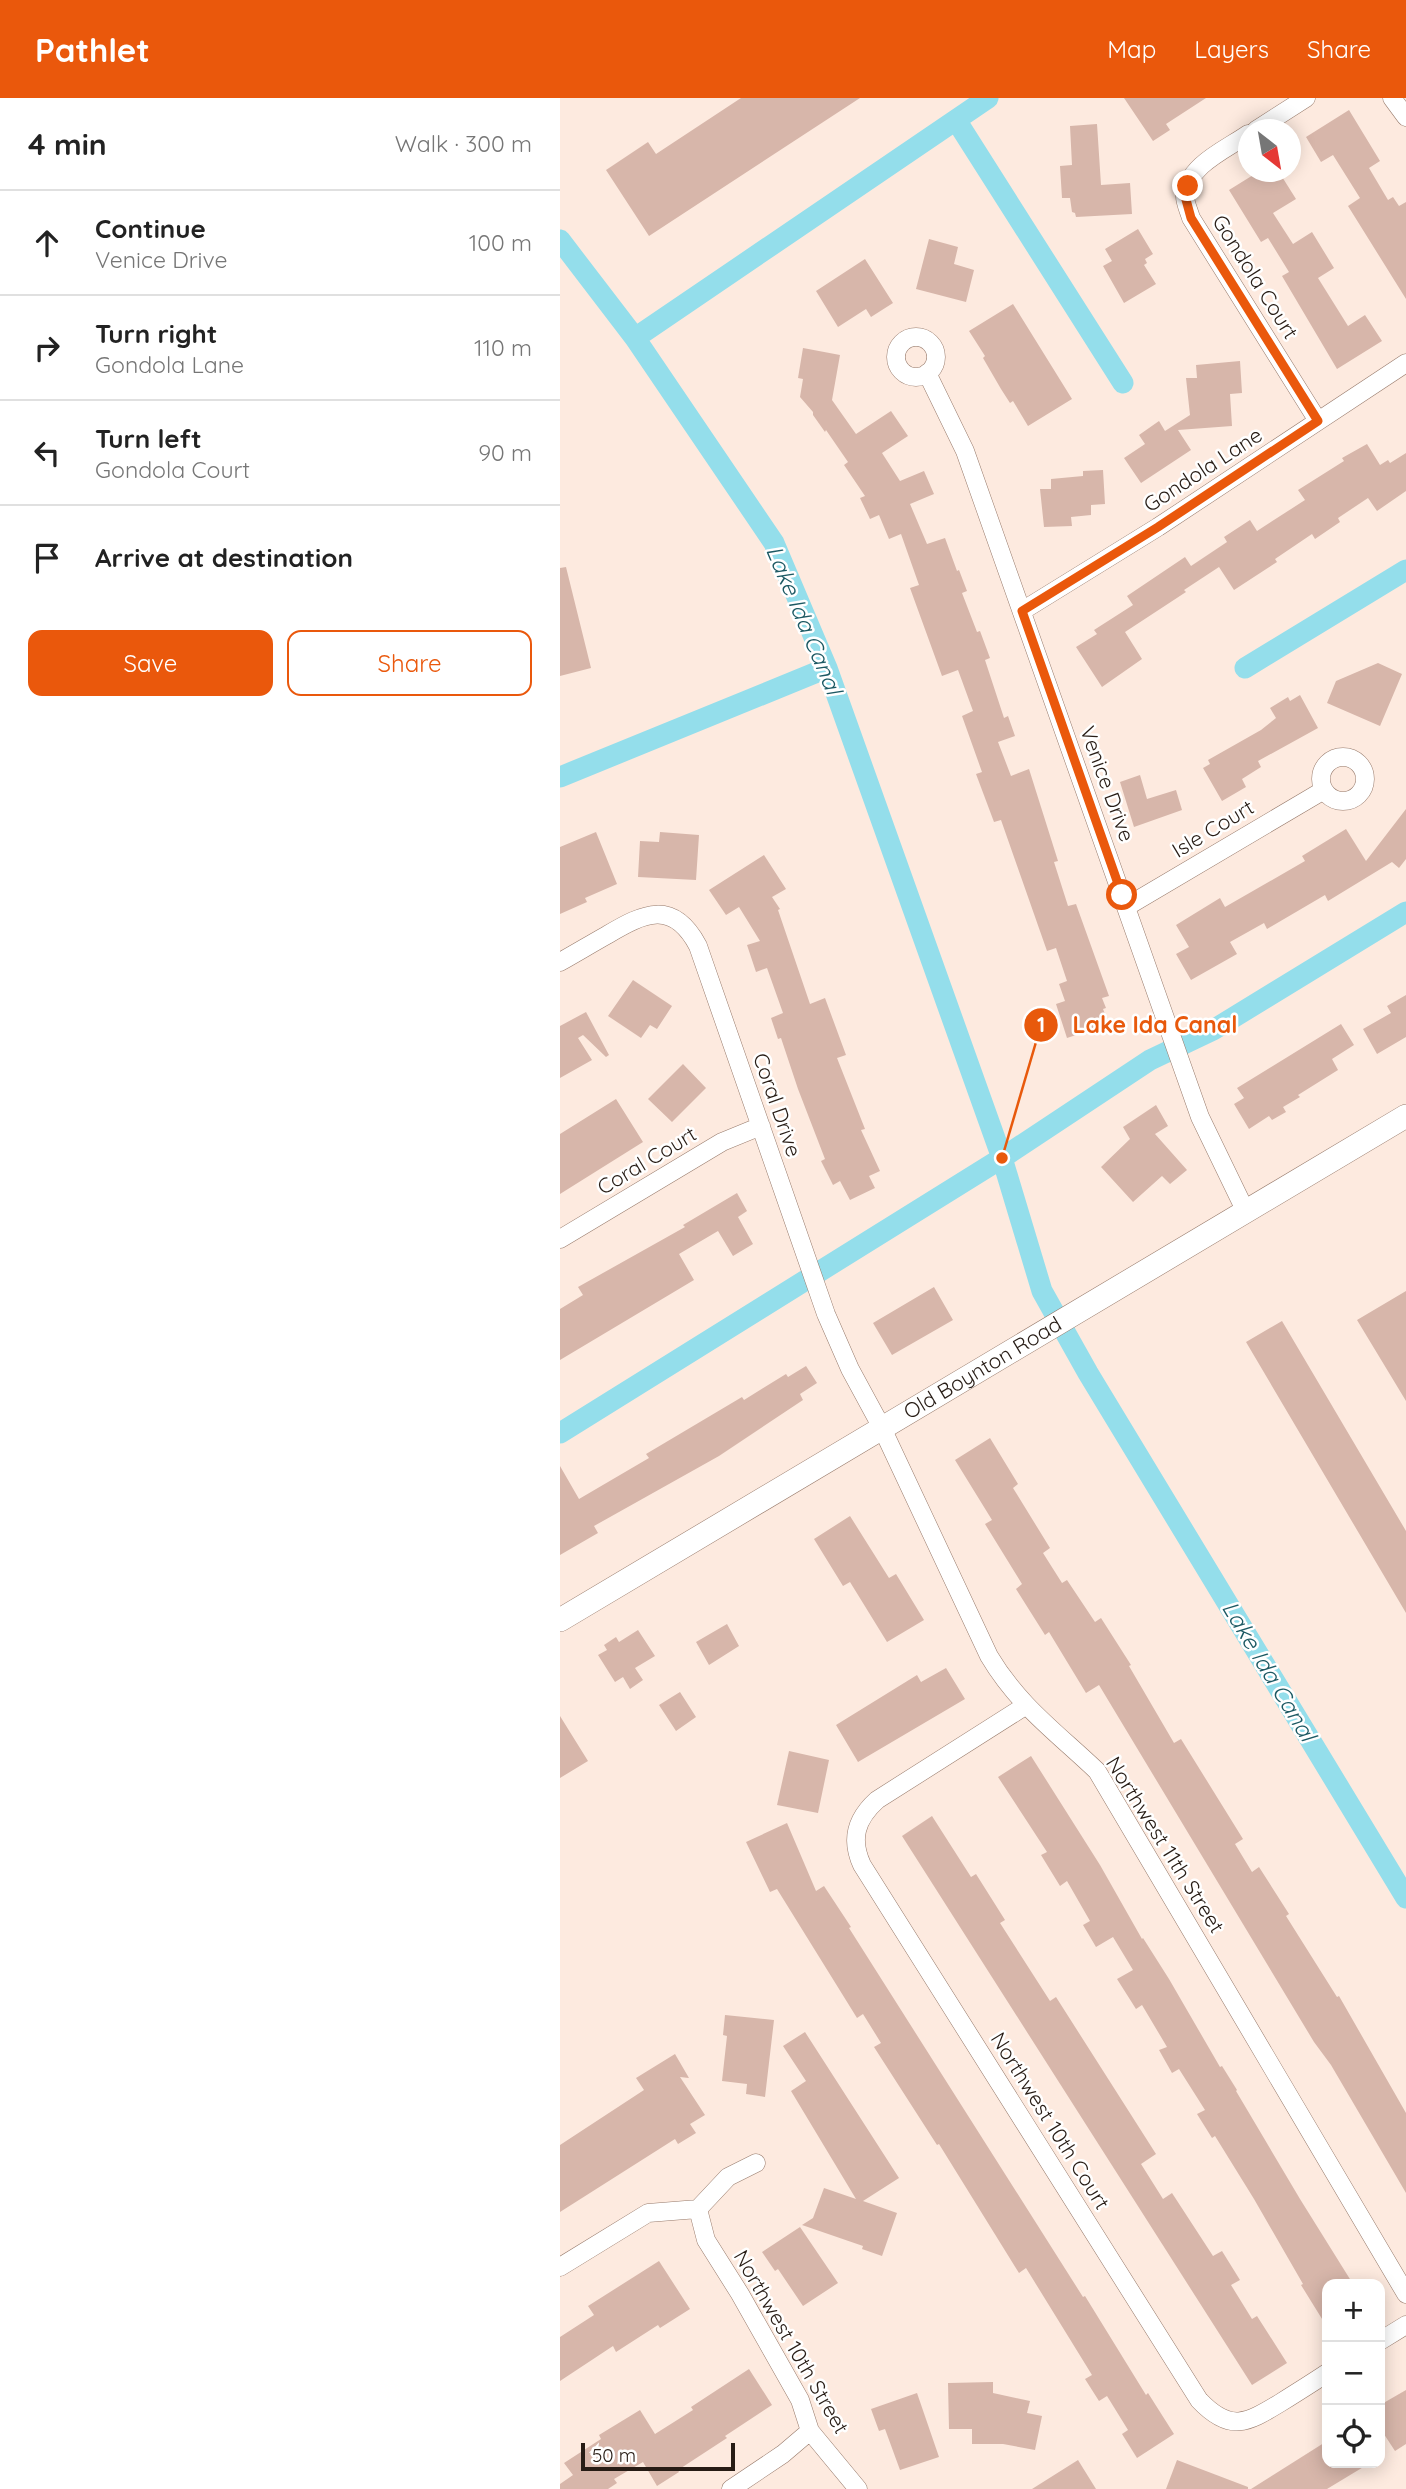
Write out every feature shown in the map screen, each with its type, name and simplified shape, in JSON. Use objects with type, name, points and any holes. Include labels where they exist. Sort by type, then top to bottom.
[{"type":"street","points":[[1273,119],[1306,98]]},
{"type":"street","points":[[1392,98],[1406,117]]},
{"type":"street","name":"Gondola Court","points":[[1238,141],[1197,171],[1188,186],[1186,203],[1191,218],[1318,421]]},
{"type":"street","name":"Gondola Lane","points":[[1022,611],[1158,527],[1406,363]]},
{"type":"street","name":"Venice Drive","points":[[927,373],[965,451],[1200,1116],[1245,1210]]},
{"type":"street","name":"Isle Court","points":[[1126,907],[1324,790]]},
{"type":"street","name":"Coral Drive","points":[[560,962],[637,917],[652,914],[666,916],[680,922],[691,933],[698,946],[826,1314],[850,1369],[882,1428]]},
{"type":"street","name":"Old Boynton Road","points":[[560,1620],[1406,1116]]},
{"type":"street","name":"Coral Court","points":[[560,1239],[722,1142],[761,1126]]},
{"type":"street","name":"Northwest 11th Street","points":[[882,1428],[989,1656],[1004,1682],[1025,1706],[1097,1771],[1406,2294]]},
{"type":"street","name":"Northwest 10th Court","points":[[1025,1706],[877,1800],[858,1822],[856,1852],[1199,2400],[1209,2411],[1222,2419],[1237,2422],[1252,2420],[1322,2377]]},
{"type":"street","points":[[560,2267],[648,2213],[698,2209],[728,2176],[755,2163]]},
{"type":"street","name":"Northwest 10th Street","points":[[698,2209],[706,2240],[800,2400],[810,2431],[858,2489]]},
{"type":"street","points":[[1385,2338],[1406,2325]]},
{"type":"street","points":[[731,2489],[783,2454],[810,2431]]},
{"type":"building","points":[[741,98],[860,98],[649,236],[606,170],[648,142],[656,154]]},
{"type":"building","points":[[1124,98],[1206,98],[1166,124],[1170,130],[1153,141]]},
{"type":"building","points":[[1349,110],[1380,161],[1369,168],[1388,200],[1393,197],[1399,206],[1406,202],[1406,299],[1348,206],[1360,198],[1333,155],[1321,162],[1306,137]]},
{"type":"building","points":[[1097,124],[1101,185],[1130,183],[1132,214],[1076,217],[1072,212],[1070,198],[1062,198],[1060,166],[1072,165],[1070,126]]},
{"type":"building","points":[[1242,182],[1285,182],[1296,199],[1273,213],[1293,244],[1312,232],[1334,268],[1318,278],[1348,326],[1365,315],[1382,341],[1337,369],[1282,276],[1289,272],[1268,238],[1261,242],[1229,190]]},
{"type":"building","points":[[1138,229],[1153,254],[1145,259],[1147,263],[1144,265],[1156,284],[1124,303],[1103,266],[1112,261],[1105,249]]},
{"type":"building","points":[[929,239],[958,247],[954,264],[974,270],[966,302],[916,289]]},
{"type":"building","points":[[865,259],[893,303],[871,317],[866,309],[838,327],[816,291]]},
{"type":"building","points":[[1013,304],[1072,399],[1028,426],[1013,401],[1010,403],[1001,389],[969,331]]},
{"type":"building","points":[[803,348],[840,355],[832,400],[856,434],[891,411],[908,436],[882,453],[900,481],[924,471],[934,494],[910,504],[927,544],[945,538],[957,571],[959,570],[967,591],[962,593],[990,658],[985,660],[1004,718],[1008,716],[1015,736],[998,742],[1011,776],[1029,769],[1058,861],[1054,862],[1068,906],[1076,904],[1109,996],[1102,998],[1109,1024],[1067,1038],[1056,1004],[1065,1001],[1059,984],[1067,981],[1056,948],[1047,951],[1001,820],[994,822],[976,774],[982,772],[962,716],[973,711],[958,670],[942,676],[910,588],[919,585],[901,534],[889,539],[879,515],[870,519],[860,498],[865,496],[844,465],[848,462],[800,397],[803,379],[798,378]]},
{"type":"building","points":[[1240,361],[1242,393],[1230,394],[1232,426],[1178,430],[1191,450],[1141,483],[1124,458],[1145,444],[1139,435],[1159,421],[1165,431],[1190,415],[1186,378],[1197,378],[1196,365]]},
{"type":"building","points":[[1367,444],[1380,465],[1388,460],[1390,463],[1406,453],[1406,491],[1377,511],[1368,498],[1338,518],[1340,522],[1315,539],[1312,534],[1275,559],[1277,562],[1234,590],[1219,567],[1125,632],[1142,659],[1102,687],[1076,647],[1097,634],[1094,630],[1133,605],[1127,596],[1185,557],[1191,566],[1227,542],[1224,537],[1250,520],[1257,531],[1305,500],[1298,490],[1344,461],[1342,458]]},
{"type":"building","points":[[1103,470],[1105,504],[1091,505],[1091,515],[1071,517],[1072,526],[1044,527],[1040,489],[1051,489],[1051,479],[1083,476],[1083,471]]},
{"type":"building","points":[[566,567],[591,668],[560,676],[560,568]]},
{"type":"building","points":[[1378,663],[1402,674],[1380,726],[1327,703],[1336,681]]},
{"type":"building","points":[[1300,695],[1318,728],[1258,761],[1261,767],[1242,779],[1246,787],[1222,801],[1203,768],[1210,764],[1208,760],[1261,730],[1276,718],[1270,708],[1288,697],[1290,701]]},
{"type":"building","points":[[1140,775],[1147,799],[1176,790],[1182,810],[1134,827],[1120,782]]},
{"type":"building","points":[[1406,809],[1406,859],[1399,868],[1392,862],[1328,901],[1325,895],[1267,929],[1264,923],[1230,942],[1237,954],[1191,980],[1176,954],[1189,947],[1176,925],[1220,898],[1225,907],[1305,861],[1302,856],[1346,829],[1366,861]]},
{"type":"building","points":[[596,832],[617,884],[585,898],[587,902],[560,914],[560,847]]},
{"type":"building","points":[[660,832],[699,835],[696,880],[638,877],[640,841],[659,842]]},
{"type":"building","points":[[764,855],[786,889],[772,897],[780,909],[778,910],[810,1004],[825,998],[846,1055],[837,1058],[865,1129],[861,1130],[880,1171],[869,1176],[875,1188],[850,1200],[840,1181],[833,1185],[821,1161],[825,1159],[781,1038],[778,1039],[771,1018],[783,1013],[767,968],[756,972],[747,945],[760,941],[739,907],[726,915],[709,890]]},
{"type":"building","points":[[633,980],[672,1006],[657,1029],[650,1025],[641,1038],[608,1016]]},
{"type":"building","points":[[1406,995],[1406,1037],[1377,1054],[1363,1029],[1391,1013],[1387,1006]]},
{"type":"building","points":[[586,1012],[609,1055],[606,1057],[583,1035],[578,1038],[592,1060],[560,1078],[560,1026]]},
{"type":"building","points":[[1341,1024],[1354,1045],[1332,1059],[1338,1070],[1283,1107],[1286,1112],[1272,1120],[1269,1116],[1249,1129],[1234,1104],[1244,1098],[1237,1088]]},
{"type":"building","points":[[683,1064],[706,1088],[672,1122],[648,1099]]},
{"type":"building","points":[[616,1099],[643,1142],[560,1194],[560,1134]]},
{"type":"building","points":[[1156,1105],[1168,1126],[1155,1134],[1187,1170],[1170,1184],[1162,1176],[1133,1202],[1101,1167],[1130,1139],[1123,1127]]},
{"type":"building","points":[[737,1193],[747,1211],[738,1217],[753,1244],[733,1256],[718,1231],[679,1254],[694,1280],[560,1360],[560,1309],[583,1295],[578,1287],[685,1227],[683,1225]]},
{"type":"building","points":[[934,1287],[953,1320],[892,1355],[873,1323]]},
{"type":"building","points":[[1406,1291],[1406,1401],[1357,1320]]},
{"type":"building","points":[[1282,1321],[1406,1531],[1406,1613],[1246,1342]]},
{"type":"building","points":[[806,1366],[817,1383],[800,1394],[803,1400],[719,1456],[594,1526],[598,1533],[560,1555],[560,1466],[579,1499],[649,1458],[646,1454],[742,1397],[744,1400],[786,1374],[788,1377]]},
{"type":"building","points":[[990,1438],[1018,1484],[1013,1488],[1050,1548],[1043,1553],[1062,1583],[1067,1580],[1095,1622],[1101,1618],[1131,1665],[1129,1666],[1174,1743],[1181,1739],[1243,1839],[1235,1844],[1252,1872],[1259,1867],[1289,1914],[1286,1916],[1337,1997],[1339,1996],[1406,2113],[1406,2193],[1099,1685],[1086,1693],[1049,1632],[1045,1635],[1016,1589],[1022,1584],[985,1524],[992,1520],[955,1460]]},
{"type":"building","points":[[850,1516],[889,1578],[896,1574],[924,1620],[887,1642],[850,1582],[843,1586],[814,1539]]},
{"type":"building","points":[[727,1624],[739,1646],[709,1665],[696,1642]]},
{"type":"building","points":[[638,1630],[655,1656],[635,1668],[643,1680],[630,1689],[623,1677],[615,1682],[598,1655],[607,1650],[604,1645],[616,1637],[619,1642]]},
{"type":"building","points":[[946,1668],[965,1699],[858,1762],[836,1725],[917,1675],[921,1682]]},
{"type":"building","points":[[680,1692],[696,1717],[676,1731],[659,1705]]},
{"type":"building","points":[[560,1716],[588,1761],[560,1778]]},
{"type":"building","points":[[789,1751],[829,1760],[818,1813],[777,1805]]},
{"type":"building","points":[[1031,1756],[1100,1865],[1220,2067],[1222,2066],[1237,2090],[1350,2279],[1322,2279],[1322,2319],[1254,2199],[1215,2136],[1212,2138],[1197,2114],[1205,2110],[1179,2069],[1172,2073],[1159,2050],[1167,2047],[1142,2005],[1136,2009],[1117,1979],[1133,1970],[1113,1937],[1096,1947],[1083,1925],[1090,1921],[1067,1881],[1060,1886],[1041,1855],[1047,1852],[998,1777]]},
{"type":"building","points":[[932,1816],[971,1877],[976,1874],[1005,1920],[1000,1923],[1050,2001],[1056,1997],[1156,2154],[1141,2164],[1163,2199],[1172,2193],[1213,2256],[1222,2251],[1240,2280],[1231,2285],[1252,2319],[1257,2316],[1287,2363],[1252,2385],[902,1836]]},
{"type":"building","points":[[787,1823],[816,1891],[824,1886],[1083,2297],[1085,2296],[1146,2395],[1148,2393],[1174,2434],[1137,2458],[1122,2434],[1128,2430],[1107,2396],[1099,2401],[1085,2379],[1092,2375],[1026,2268],[1019,2273],[939,2144],[937,2145],[874,2047],[881,2043],[863,2014],[857,2018],[777,1889],[770,1892],[746,1842]]},
{"type":"building","points":[[725,2015],[774,2020],[765,2097],[746,2094],[747,2084],[722,2081],[727,2036],[723,2035]]},
{"type":"building","points":[[805,2032],[899,2178],[863,2201],[897,2213],[882,2256],[862,2249],[863,2246],[802,2225],[813,2218],[824,2188],[856,2199],[791,2091],[806,2081],[783,2046]]},
{"type":"building","points":[[675,2054],[689,2078],[680,2077],[705,2115],[690,2124],[696,2133],[678,2144],[675,2139],[560,2212],[560,2145],[644,2090],[636,2078]]},
{"type":"building","points":[[800,2227],[838,2283],[803,2306],[778,2269],[775,2271],[762,2252]]},
{"type":"building","points":[[659,2261],[690,2309],[660,2328],[658,2325],[616,2352],[613,2346],[560,2381],[560,2337],[594,2315],[588,2306]]},
{"type":"building","points":[[749,2369],[772,2405],[657,2486],[643,2462],[614,2479],[617,2483],[608,2489],[560,2489],[560,2484],[573,2475],[564,2463],[601,2439],[599,2435],[640,2410],[655,2434]]},
{"type":"building","points":[[993,2382],[993,2393],[1030,2401],[1027,2413],[1042,2416],[1035,2450],[1003,2444],[972,2444],[972,2429],[949,2429],[948,2383]]},
{"type":"building","points":[[1406,2390],[1406,2444],[1395,2451],[1385,2436],[1385,2402]]},
{"type":"building","points":[[917,2393],[939,2457],[900,2470],[885,2429],[879,2431],[871,2409]]},
{"type":"building","points":[[1322,2444],[1322,2468],[1362,2468],[1327,2489],[1251,2489]]},
{"type":"building","points":[[1078,2460],[1096,2489],[1032,2489]]},
{"type":"building","points":[[1177,2460],[1248,2487],[1248,2489],[1166,2489]]},
{"type":"waterway","points":[[635,338],[988,98]]},
{"type":"waterway","points":[[956,120],[1123,383]]},
{"type":"waterway","name":"Lake Ida Canal","points":[[560,240],[635,338],[774,543],[827,668],[1002,1158],[1042,1291],[1088,1373],[1406,1898]]},
{"type":"waterway","points":[[1245,668],[1406,570]]},
{"type":"waterway","points":[[560,777],[827,668]]},
{"type":"waterway","points":[[560,1433],[1002,1158],[1150,1060],[1213,1030],[1406,912]]},
{"type":"place","name":"Lake Ida Canal","points":[[1002,1158]]},
{"type":"route","points":[[1122,895],[1022,611],[1158,527],[1318,421],[1191,218],[1185,196],[1188,186]]}]
